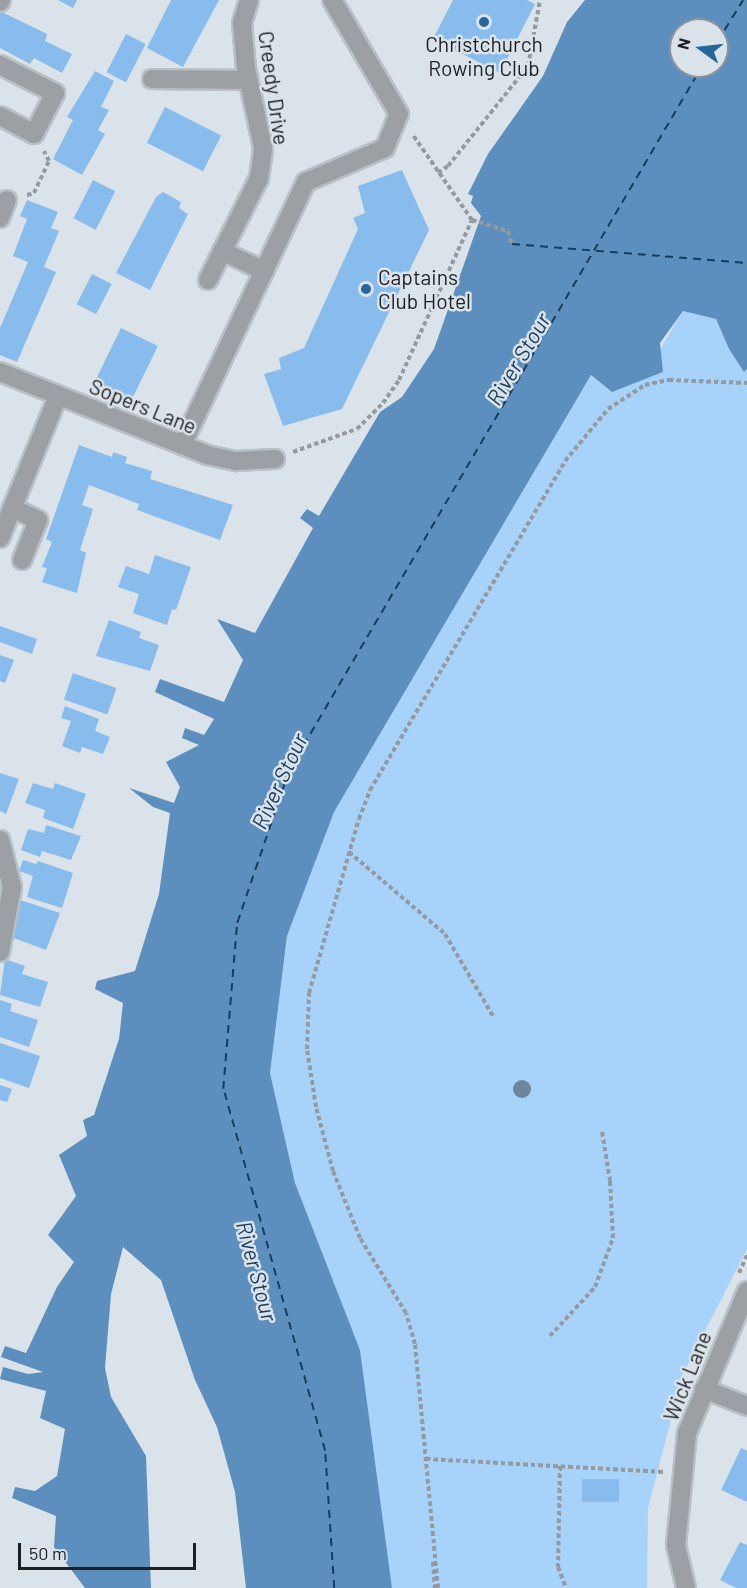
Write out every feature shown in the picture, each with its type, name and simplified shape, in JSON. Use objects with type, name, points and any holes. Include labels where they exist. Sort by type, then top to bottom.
[{"type":"street","name":"Creedy Drive","points":[[208,280],[259,178],[263,148],[248,80],[242,23],[249,0]]},
{"type":"street","points":[[182,445],[306,182],[385,148],[399,114],[332,0]]},
{"type":"street","points":[[0,65],[55,93],[34,134],[0,116]]},
{"type":"street","points":[[152,79],[248,80]]},
{"type":"street","points":[[0,218],[7,200]]},
{"type":"street","points":[[222,251],[264,271]]},
{"type":"street","name":"Sopers Lane","points":[[0,372],[182,445],[236,461],[275,459]]},
{"type":"street","points":[[0,538],[58,396]]},
{"type":"street","points":[[12,508],[38,520],[22,560]]},
{"type":"street","points":[[0,840],[12,887],[0,952]]},
{"type":"street","name":"Wick Lane","points":[[686,1588],[676,1545],[681,1474],[687,1433],[747,1291]]},
{"type":"street","points":[[704,1389],[747,1406]]},
{"type":"path","points":[[438,173],[448,166],[528,66],[540,0]]},
{"type":"path","points":[[399,114],[472,220],[508,231],[512,244]]},
{"type":"path","points":[[7,200],[34,194],[49,161],[34,134]]},
{"type":"path","points":[[275,459],[357,429],[374,415],[399,380],[472,220]]},
{"type":"path","points":[[436,1588],[415,1344],[409,1323],[387,1279],[360,1238],[333,1171],[316,1107],[307,1049],[309,993],[349,852],[370,790],[559,471],[587,434],[624,395],[645,385],[669,380],[747,383]]},
{"type":"path","points":[[349,852],[445,934],[494,1016]]},
{"type":"path","points":[[550,1336],[595,1287],[613,1238],[610,1181],[602,1131]]},
{"type":"path","points":[[426,1456],[659,1472]]},
{"type":"path","points":[[560,1466],[558,1567],[566,1588]]},
{"type":"shaded area","points":[[683,311],[716,319],[729,349],[744,371],[747,369],[747,1249],[683,1374],[648,1508],[647,1588],[392,1588],[360,1350],[295,1183],[270,1073],[287,936],[334,812],[591,375],[612,392],[663,372],[656,356]]},
{"type":"water","name":"River Stour","points":[[585,0],[747,0],[747,369],[744,372],[729,349],[716,319],[683,311],[660,343],[663,372],[612,392],[591,375],[334,812],[287,936],[270,1073],[295,1183],[360,1350],[392,1588],[246,1588],[235,1492],[217,1427],[195,1380],[161,1280],[123,1247],[111,1294],[105,1368],[111,1397],[146,1456],[151,1588],[85,1588],[54,1547],[56,1516],[12,1498],[15,1487],[35,1491],[57,1476],[65,1429],[40,1418],[46,1391],[0,1379],[3,1367],[28,1374],[43,1372],[1,1357],[5,1346],[26,1353],[57,1287],[74,1262],[48,1235],[76,1196],[59,1155],[87,1136],[83,1120],[94,1115],[119,1039],[123,1003],[95,989],[97,981],[135,971],[159,894],[170,813],[153,807],[129,788],[174,803],[180,787],[166,762],[199,745],[182,738],[185,728],[204,735],[214,719],[155,692],[160,679],[224,702],[243,660],[217,619],[255,633],[313,528],[300,518],[307,509],[319,516],[380,412],[402,397],[434,349],[481,216],[471,203],[473,196],[468,194],[488,154],[543,76],[567,22]]},
{"type":"building","points":[[58,0],[77,0],[73,8]]},
{"type":"building","points":[[171,0],[219,0],[183,67],[147,48]]},
{"type":"building","name":"Christchurch Rowing Club","points":[[453,0],[527,0],[535,4],[500,73],[433,39]]},
{"type":"building","points":[[0,11],[47,34],[45,41],[72,54],[62,73],[34,58],[30,64],[0,48]]},
{"type":"building","points":[[126,34],[146,44],[126,82],[106,72]]},
{"type":"building","points":[[95,71],[114,81],[101,107],[109,110],[98,130],[105,134],[82,175],[53,159],[73,120],[67,117]]},
{"type":"building","points":[[165,107],[221,136],[203,171],[147,143]]},
{"type":"building","name":"Captains Club Hotel","points":[[402,170],[429,230],[342,409],[283,426],[264,374],[281,369],[279,358],[304,348],[358,229],[353,218],[365,213],[358,186]]},
{"type":"building","points":[[93,180],[115,191],[96,230],[73,218]]},
{"type":"building","points":[[163,192],[181,202],[179,208],[188,214],[150,290],[116,273],[156,197]]},
{"type":"building","points":[[27,200],[58,212],[51,228],[59,231],[44,267],[56,272],[17,362],[0,355],[0,328],[28,262],[13,256],[27,219],[20,216]]},
{"type":"building","points":[[92,274],[112,284],[96,314],[77,304]]},
{"type":"building","points":[[121,328],[158,346],[131,402],[94,384]]},
{"type":"building","points":[[79,445],[112,457],[113,452],[127,457],[125,463],[152,471],[150,479],[233,505],[220,540],[137,510],[139,504],[89,485],[82,505],[93,509],[80,550],[86,553],[77,593],[42,582],[47,568],[42,567],[52,542],[46,539]]},
{"type":"building","points":[[155,555],[191,567],[176,610],[172,609],[167,625],[133,613],[139,594],[118,587],[126,566],[149,574]]},
{"type":"building","points":[[109,620],[141,632],[139,638],[159,645],[150,671],[96,656]]},
{"type":"building","points":[[0,626],[37,639],[32,654],[0,642]]},
{"type":"building","points":[[0,655],[14,660],[5,683],[0,681]]},
{"type":"building","points":[[73,673],[116,688],[107,714],[64,699]]},
{"type":"building","points":[[65,706],[99,719],[95,731],[110,737],[103,754],[82,747],[80,753],[62,746],[71,721],[61,718]]},
{"type":"building","points":[[0,773],[19,779],[6,814],[0,811]]},
{"type":"building","points":[[33,783],[53,789],[55,783],[86,794],[73,829],[43,818],[45,810],[25,803]]},
{"type":"building","points":[[46,825],[81,836],[71,860],[42,851],[40,857],[21,850],[28,829],[44,833]]},
{"type":"building","points":[[23,860],[36,864],[38,861],[73,873],[62,908],[27,897],[33,876],[19,871]]},
{"type":"building","points":[[17,899],[60,913],[46,950],[11,937],[19,913],[12,911]]},
{"type":"building","points":[[5,959],[25,966],[22,974],[48,982],[40,1007],[0,995]]},
{"type":"building","points":[[0,1000],[12,1004],[10,1011],[38,1020],[29,1047],[0,1037]]},
{"type":"building","points":[[0,1043],[40,1056],[29,1088],[0,1078]]},
{"type":"building","points":[[0,1085],[12,1089],[7,1102],[0,1100]]},
{"type":"building","points":[[741,1448],[747,1451],[747,1502],[721,1490]]},
{"type":"building","points":[[582,1479],[619,1479],[619,1502],[582,1502]]},
{"type":"building","points":[[740,1542],[747,1545],[747,1588],[736,1588],[720,1580]]},
{"type":"ferry route","points":[[729,23],[743,0]]},
{"type":"ferry route","points":[[334,1588],[325,1451],[223,1089],[237,923],[289,770],[695,78]]},
{"type":"ferry route","points":[[512,244],[747,263]]},
{"type":"place","name":"Christchurch Rowing Club","points":[[484,22]]},
{"type":"place","name":"Captains Club Hotel","points":[[366,289]]}]
